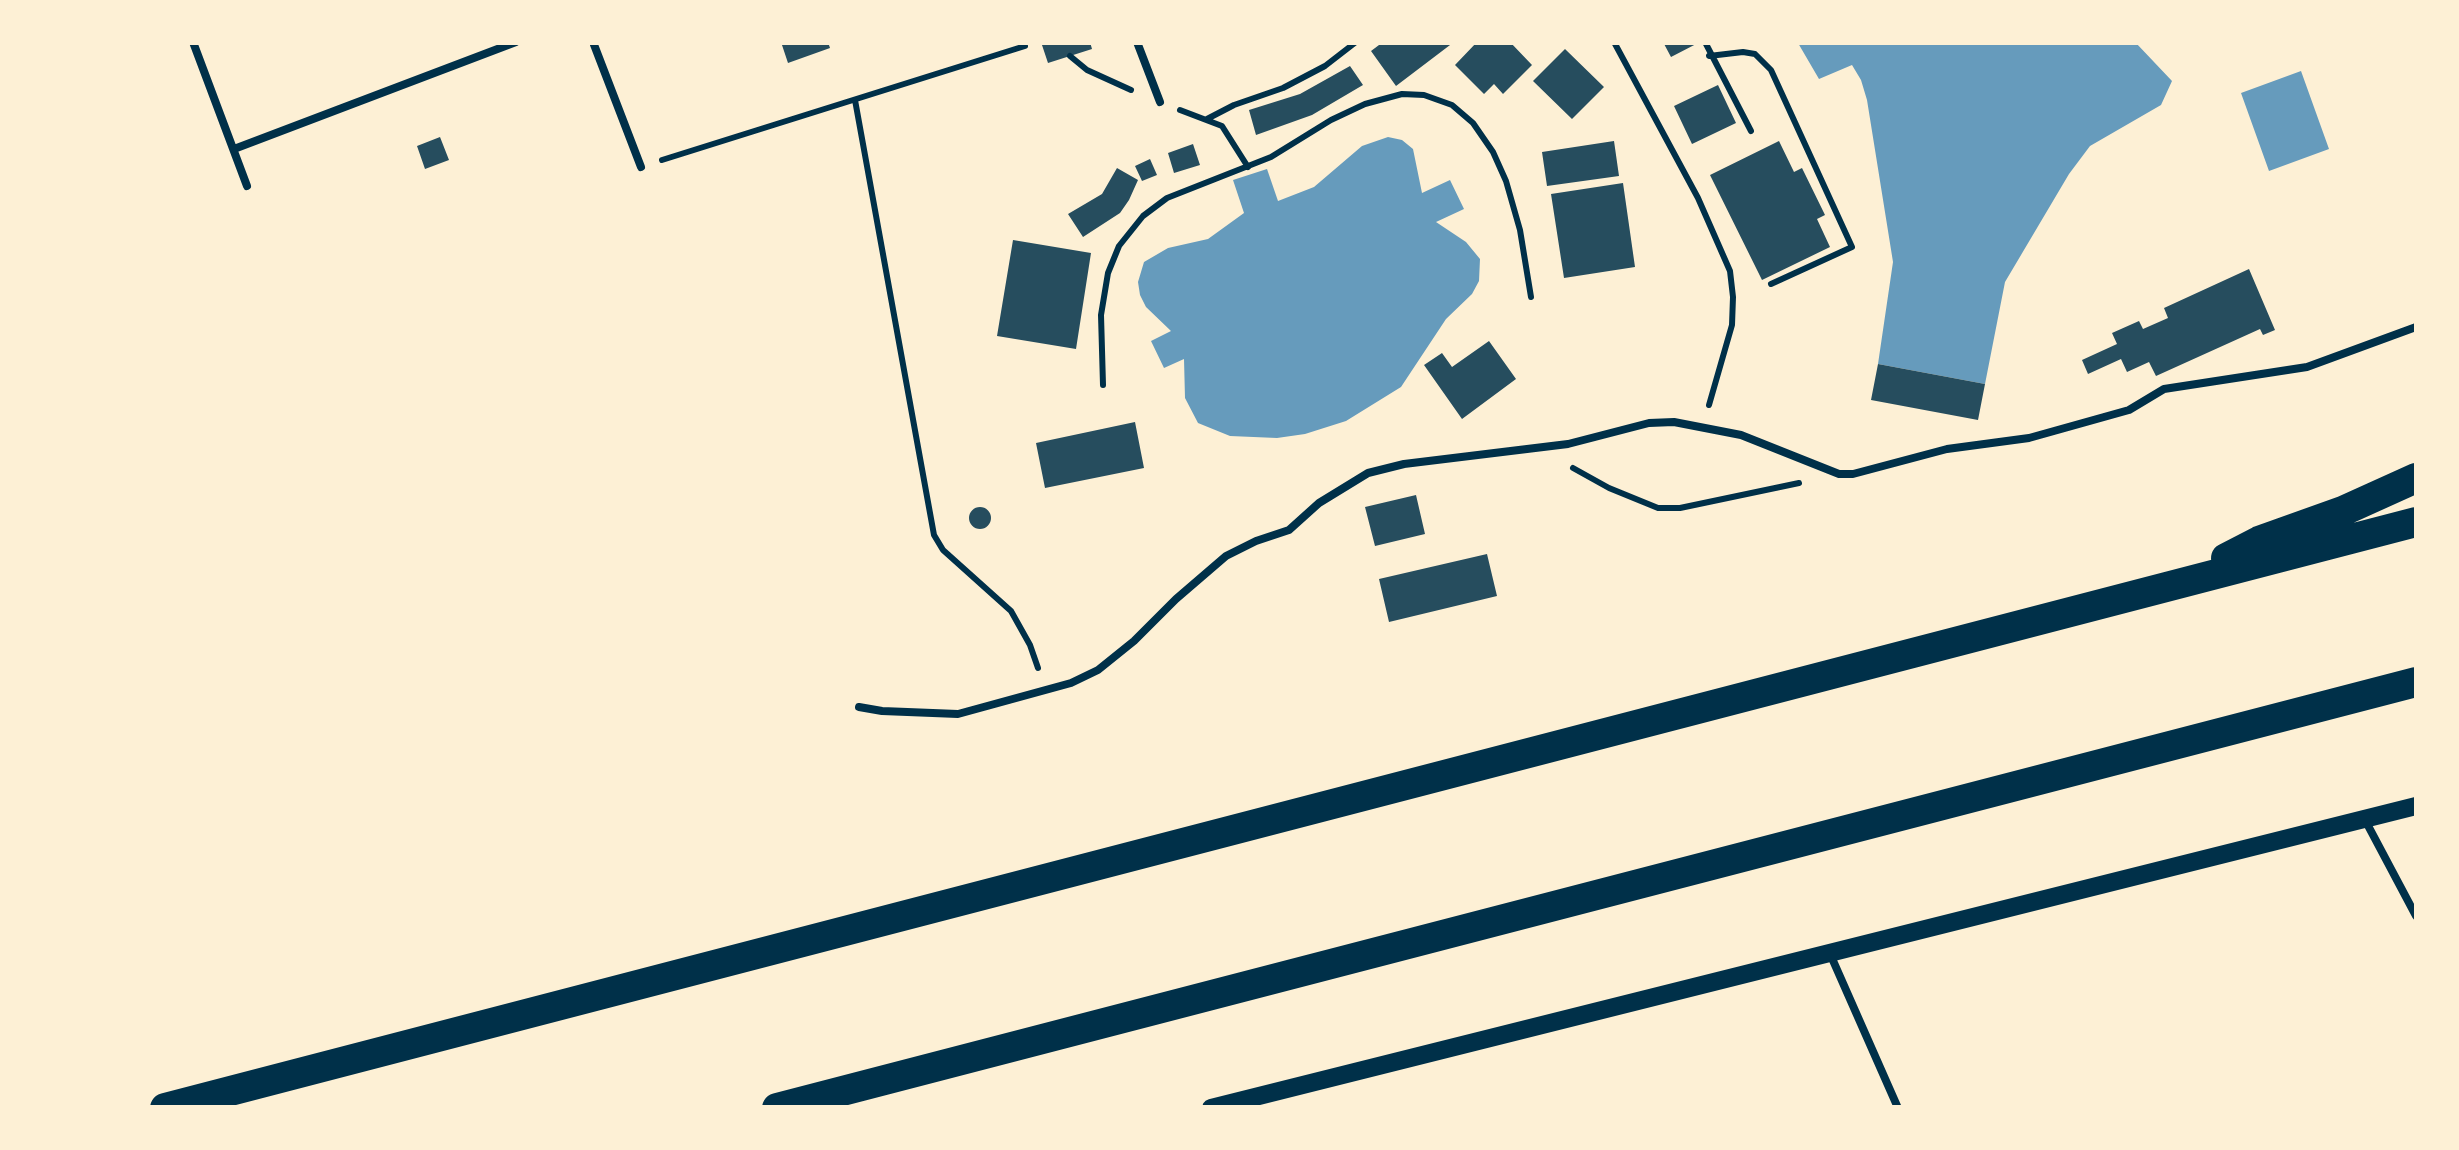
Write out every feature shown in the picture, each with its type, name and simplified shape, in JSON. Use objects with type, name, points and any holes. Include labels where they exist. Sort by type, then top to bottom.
[{"type":"highway","points":[[2174,584],[2258,542],[2343,511],[2416,478]]},
{"type":"highway","points":[[166,1108],[2416,522]]},
{"type":"highway","points":[[777,1108],[2416,682]]},
{"type":"street","points":[[1222,1106],[2416,806]]},
{"type":"lane","points":[[193,42],[247,186]]},
{"type":"lane","points":[[234,149],[516,42]]},
{"type":"lane","points":[[593,42],[641,166]]},
{"type":"lane","points":[[1137,42],[1160,102]]},
{"type":"lane","points":[[859,707],[958,714],[1071,683],[1098,670],[1226,556],[1289,530],[1331,495],[1368,473],[1404,464],[1568,444],[1649,422],[1674,422],[1741,435],[1839,474],[1853,474],[1947,449],[2029,438],[2129,410],[2164,389],[2308,366],[2416,327]]},
{"type":"lane","points":[[2364,818],[2416,916]]},
{"type":"lane","points":[[1830,952],[1898,1108]]},
{"type":"path","points":[[641,166],[1025,46],[1024,42]]},
{"type":"path","points":[[1206,120],[1311,74],[1356,42]]},
{"type":"path","points":[[1614,42],[1698,198],[1730,271],[1732,325],[1702,427]]},
{"type":"path","points":[[1705,42],[1751,131]]},
{"type":"path","points":[[1709,56],[1744,52],[1764,60],[1852,246],[1771,284]]},
{"type":"path","points":[[1102,386],[1101,315],[1108,273],[1120,246],[1143,216],[1167,198],[1271,157],[1365,104],[1402,94],[1424,95],[1452,105],[1472,122],[1494,152],[1520,230],[1531,297]]},
{"type":"path","points":[[855,100],[934,535],[944,550],[1011,612],[1030,645],[1045,689]]},
{"type":"path","points":[[1539,448],[1609,488],[1658,508],[1680,508],[1839,474]]},
{"type":"water","points":[[1798,43],[2136,43],[2172,81],[2161,105],[2090,146],[2069,174],[2005,282],[1985,384],[1878,364],[1893,262],[1867,100],[1852,65],[1819,79]]},
{"type":"water","points":[[2301,71],[2329,149],[2269,171],[2241,93]]},
{"type":"water","points":[[1388,137],[1402,140],[1413,149],[1422,193],[1450,180],[1464,209],[1436,222],[1466,242],[1480,259],[1479,281],[1472,294],[1446,319],[1401,387],[1346,421],[1277,438],[1230,436],[1198,423],[1185,398],[1184,359],[1164,368],[1151,341],[1171,331],[1146,307],[1140,295],[1138,282],[1144,262],[1168,248],[1208,239],[1244,213],[1233,180],[1267,169],[1278,201],[1314,187],[1362,146]]},
{"type":"building","points":[[781,42],[828,42],[830,48],[788,63]]},
{"type":"building","points":[[1041,42],[1090,42],[1092,49],[1048,63]]},
{"type":"building","points":[[1383,42],[1454,42],[1396,86],[1371,51]]},
{"type":"building","points":[[1477,42],[1510,42],[1532,65],[1503,94],[1494,84],[1484,94],[1455,65]]},
{"type":"building","points":[[1663,42],[1700,42],[1671,57]]},
{"type":"building","points":[[1565,49],[1604,87],[1572,119],[1533,81]]},
{"type":"building","points":[[1350,66],[1363,85],[1312,115],[1256,135],[1249,110],[1300,94]]},
{"type":"building","points":[[1718,85],[1736,123],[1692,144],[1674,106]]},
{"type":"building","points":[[440,137],[449,160],[425,169],[417,146]]},
{"type":"building","points":[[1614,141],[1619,176],[1547,186],[1542,152]]},
{"type":"building","points":[[1779,141],[1794,172],[1802,168],[1825,215],[1817,219],[1830,247],[1762,280],[1710,175]]},
{"type":"building","points":[[1193,144],[1200,165],[1174,173],[1168,153]]},
{"type":"building","points":[[1150,159],[1157,175],[1142,181],[1135,166]]},
{"type":"building","points":[[1117,168],[1138,180],[1129,200],[1120,213],[1083,237],[1068,214],[1102,194]]},
{"type":"building","points":[[1623,183],[1635,267],[1564,278],[1551,194]]},
{"type":"building","points":[[1013,240],[1091,253],[1076,349],[997,336]]},
{"type":"building","points":[[2249,269],[2275,330],[2263,335],[2260,329],[2156,376],[2149,362],[2127,372],[2121,359],[2088,374],[2082,360],[2117,344],[2112,333],[2139,321],[2143,329],[2168,318],[2164,308]]},
{"type":"building","points":[[1489,341],[1516,379],[1462,419],[1424,365],[1442,353],[1452,367]]},
{"type":"building","points":[[1878,364],[1985,384],[1978,420],[1871,400]]},
{"type":"building","points":[[1135,422],[1144,468],[1045,488],[1036,443]]},
{"type":"building","points":[[1416,495],[1425,534],[1375,546],[1365,507]]},
{"type":"building","points":[[980,507],[988,510],[988,526],[980,529],[972,526],[969,518],[972,510]]},
{"type":"building","points":[[1487,554],[1497,596],[1389,622],[1379,579]]}]
